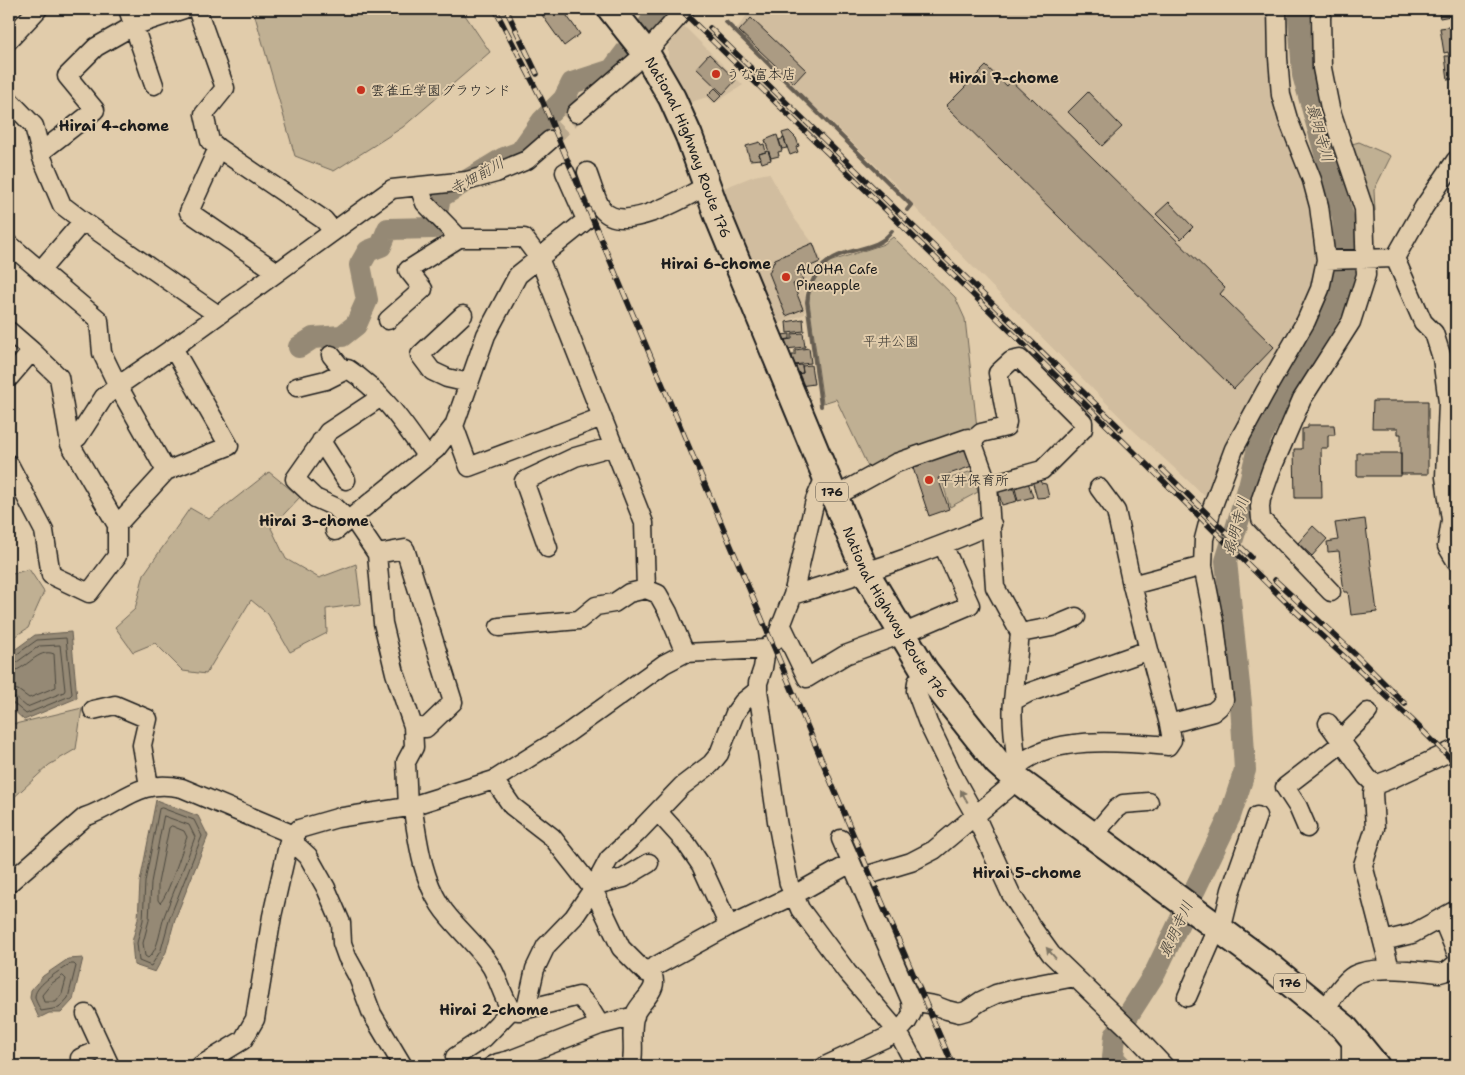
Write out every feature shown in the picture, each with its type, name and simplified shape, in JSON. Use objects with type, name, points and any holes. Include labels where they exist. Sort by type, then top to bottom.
[{"type":"highway","name":"National Highway Route 176","points":[[611,9],[646,53],[672,98],[689,136],[706,186],[866,573],[925,671],[997,762],[1017,773],[1093,836],[1272,968],[1344,1027],[1376,1066]]},
{"type":"street","points":[[9,40],[38,9]]},
{"type":"street","points":[[41,152],[95,110],[67,76],[96,47],[131,17],[184,9]]},
{"type":"street","points":[[197,9],[225,88],[204,114],[210,141],[324,220],[333,231]]},
{"type":"street","points":[[576,113],[646,53],[685,9]]},
{"type":"street","points":[[1169,724],[1213,712],[1219,708],[1224,700],[1215,626],[1203,566],[1204,539],[1212,508],[1234,450],[1306,321],[1330,260],[1312,180],[1288,119],[1281,95],[1278,58],[1278,9]]},
{"type":"street","points":[[1322,9],[1322,68],[1330,108],[1364,209],[1366,275],[1351,322],[1302,399],[1272,468],[1260,507],[1260,520],[1330,592]]},
{"type":"street","points":[[131,17],[154,86]]},
{"type":"street","points":[[9,100],[34,126],[41,152],[62,205],[83,222],[218,315]]},
{"type":"street","points":[[70,444],[78,437],[104,397],[392,189],[467,181],[496,173],[527,160],[550,140]]},
{"type":"street","points":[[218,148],[189,212],[277,272]]},
{"type":"street","points":[[1395,258],[1424,207],[1456,160]]},
{"type":"street","points":[[345,523],[436,449],[454,426],[486,335],[518,275],[584,222],[584,216],[565,172]]},
{"type":"street","points":[[587,172],[602,209],[610,215],[627,219],[638,217],[678,202],[706,186]]},
{"type":"street","points":[[419,187],[425,203],[458,238]]},
{"type":"street","points":[[40,271],[83,222]]},
{"type":"street","points":[[388,320],[423,288],[408,270],[458,238],[524,238],[539,258],[644,523],[646,589]]},
{"type":"street","points":[[9,243],[98,320],[102,353],[118,386],[166,471]]},
{"type":"street","points":[[1330,260],[1395,258]]},
{"type":"street","points":[[1395,258],[1422,322],[1434,333],[1442,358],[1448,402],[1445,477],[1454,519],[1447,546],[1456,561]]},
{"type":"street","points":[[463,316],[420,355],[432,371],[447,378],[469,383]]},
{"type":"street","points":[[9,331],[59,377],[70,444],[117,525],[116,556],[89,593],[51,575],[44,531],[9,464]]},
{"type":"street","points":[[117,525],[166,471],[229,446],[174,348]]},
{"type":"street","points":[[9,378],[32,351]]},
{"type":"street","points":[[331,355],[343,370]]},
{"type":"street","points":[[972,441],[981,433],[1006,428],[1007,422],[998,373],[1011,361],[1020,359],[1083,422],[1083,429],[1042,470],[988,485]]},
{"type":"street","points":[[297,387],[326,380],[348,369],[359,376],[396,413],[427,457]]},
{"type":"street","points":[[381,397],[328,432],[295,479],[315,498],[336,507],[345,523],[377,554],[383,623],[395,673],[413,726],[414,747],[406,762],[410,806],[425,875],[440,906],[480,952],[492,969],[505,1001],[518,1010]]},
{"type":"street","points":[[454,426],[469,467],[602,417]]},
{"type":"street","points":[[916,1066],[898,1032],[847,972],[800,908],[789,884],[777,821],[758,683],[766,649],[776,639],[793,595],[815,500],[830,487],[968,438],[972,441],[988,485],[995,587],[1020,633],[1012,701],[1017,773]]},
{"type":"street","points":[[321,441],[346,480]]},
{"type":"street","points":[[548,548],[524,480],[575,457],[614,446]]},
{"type":"street","points":[[494,780],[512,806],[552,837],[594,887],[621,948],[645,972],[729,926],[794,895],[854,870],[911,862],[934,850],[975,815],[1037,755],[1065,744],[1132,743],[1168,746],[1172,740],[1169,724],[1132,585],[1116,511],[1099,488]]},
{"type":"street","points":[[793,595],[866,573],[943,545],[992,524]]},
{"type":"street","points":[[781,624],[808,678],[845,655],[902,634],[970,605],[943,545]]},
{"type":"street","points":[[377,554],[404,549],[453,702],[426,728],[413,726]]},
{"type":"street","points":[[1132,585],[1203,566]]},
{"type":"street","points":[[499,627],[579,620],[596,606],[614,603],[629,593],[646,589],[658,594],[686,653]]},
{"type":"street","points":[[1020,633],[1052,627],[1076,618]]},
{"type":"street","points":[[200,1066],[243,1040],[255,1019],[272,916],[289,841],[299,829],[337,818],[410,806],[494,780],[565,735],[664,664],[686,653],[766,649]]},
{"type":"street","points":[[1012,701],[1028,693],[1149,650]]},
{"type":"street","points":[[925,671],[917,682],[916,691],[928,723],[975,815],[1011,894],[1051,954],[1129,1029],[1164,1066]]},
{"type":"street","points":[[518,1010],[546,946],[574,917],[594,887],[609,859],[682,786],[711,764],[719,754],[735,714],[743,702],[758,690]]},
{"type":"street","points":[[93,710],[115,705],[148,719],[142,744],[149,786]]},
{"type":"street","points":[[1307,828],[1298,807],[1285,787],[1341,741],[1368,712]]},
{"type":"street","points":[[1328,723],[1367,777],[1375,785]]},
{"type":"street","points":[[1375,785],[1456,749]]},
{"type":"street","points":[[9,883],[85,816],[100,812],[131,793],[149,786],[169,785],[182,788],[294,835]]},
{"type":"street","points":[[1375,785],[1373,794],[1375,828],[1363,864],[1390,969]]},
{"type":"street","points":[[1093,836],[1116,808],[1123,804],[1149,802]]},
{"type":"street","points":[[658,812],[686,843],[700,865],[729,926]]},
{"type":"street","points":[[1187,997],[1219,929],[1257,816]]},
{"type":"street","points":[[294,835],[296,844],[308,856],[326,888],[341,923],[342,943],[347,957],[358,977],[372,1014],[403,1066]]},
{"type":"street","points":[[825,1066],[898,1032],[912,1013],[911,1001],[841,840]]},
{"type":"street","points":[[594,887],[624,878],[649,863]]},
{"type":"street","points":[[1383,941],[1412,934],[1449,914],[1456,952]]},
{"type":"street","points":[[1324,1011],[1351,977],[1361,972],[1390,969],[1440,973],[1447,971],[1456,964]]},
{"type":"street","points":[[631,1066],[635,1016],[647,999],[654,984],[653,974],[649,970]]},
{"type":"street","points":[[911,1001],[934,1005],[959,1013],[996,994],[1074,977]]},
{"type":"street","points":[[453,1063],[518,1010],[579,996],[600,1024]]},
{"type":"street","points":[[86,1014],[110,1066]]},
{"type":"street","points":[[492,1066],[600,1024],[635,1016]]},
{"type":"street","points":[[1350,1036],[1351,1066]]},
{"type":"street","points":[[80,1058],[102,1048]]},
{"type":"shaded area","points":[[748,9],[1274,9],[1274,41],[1313,204],[1319,260],[1313,297],[1209,500],[1133,430],[919,212],[896,185],[736,30],[750,11]]},
{"type":"shaded area","points":[[682,24],[743,85],[715,103],[707,97],[688,103],[668,63],[668,47]]},
{"type":"shaded area","points":[[769,173],[794,218],[815,246],[822,261],[808,281],[805,290],[805,314],[774,325],[719,190],[754,176]]},
{"type":"green space","name":"雲雀丘学園グラウンド","points":[[253,9],[461,9],[490,52],[403,127],[334,171],[295,156]]},
{"type":"green space","points":[[1359,142],[1391,156],[1374,190],[1375,211],[1369,211],[1352,144]]},
{"type":"green space","name":"平井公園","points":[[893,237],[955,297],[965,319],[977,428],[870,471],[836,399],[823,403],[809,302],[810,288],[826,263],[884,244]]},
{"type":"green space","points":[[972,471],[978,492],[950,507],[942,481]]},
{"type":"green space","points":[[269,472],[300,497],[271,528],[286,559],[319,578],[356,564],[361,604],[326,609],[327,633],[290,652],[268,614],[251,600],[206,674],[183,671],[155,643],[133,652],[115,627],[135,609],[144,574],[190,508],[209,519]]},
{"type":"green space","points":[[29,569],[44,592],[28,628],[9,640],[9,575]]},
{"type":"green space","points":[[82,708],[76,749],[49,765],[9,802],[9,717],[15,724]]},
{"type":"water","points":[[71,632],[77,698],[24,720],[9,706],[9,654],[35,635]]},
{"type":"water","points":[[156,800],[198,816],[208,836],[175,919],[166,952],[155,972],[134,965],[132,942],[138,919],[140,882]]},
{"type":"water","points":[[83,958],[73,1000],[61,1013],[49,1013],[39,1018],[30,998],[31,990],[43,976],[68,959]]},
{"type":"building","points":[[551,9],[562,9],[580,34],[564,46],[542,15]]},
{"type":"building","points":[[1438,9],[1456,9],[1456,15],[1440,18]]},
{"type":"building","points":[[751,18],[806,70],[794,83],[739,31]]},
{"type":"building","points":[[1456,26],[1456,78],[1448,80],[1445,56],[1449,56],[1448,52],[1444,53],[1440,28]]},
{"type":"building","name":"うな富本店","points":[[709,54],[736,80],[723,94],[696,68]]},
{"type":"building","points":[[986,66],[1007,86],[1011,81],[1031,100],[1032,98],[1225,288],[1220,294],[1274,347],[1234,389],[946,106]]},
{"type":"building","points":[[715,88],[722,95],[715,102],[708,95]]},
{"type":"building","points":[[1088,92],[1122,127],[1102,146],[1068,112]]},
{"type":"building","points":[[789,131],[796,138],[799,146],[796,147],[798,152],[790,155],[782,133]]},
{"type":"building","points":[[777,135],[782,151],[778,152],[779,156],[771,158],[765,140]]},
{"type":"building","points":[[784,138],[787,148],[782,149],[779,140]]},
{"type":"building","points":[[760,142],[761,145],[764,144],[766,152],[759,154],[761,159],[750,160],[746,146]]},
{"type":"building","points":[[768,151],[771,160],[762,163],[759,154]]},
{"type":"building","points":[[1169,202],[1193,227],[1181,239],[1156,214]]},
{"type":"building","name":"ALOHA Cafe Pineapple","points":[[813,243],[820,262],[799,271],[803,280],[793,284],[803,309],[786,316],[769,273],[775,259]]},
{"type":"building","points":[[803,319],[804,331],[787,333],[786,322]]},
{"type":"building","points":[[803,333],[805,347],[786,349],[785,340],[792,339],[792,334]]},
{"type":"building","points":[[790,334],[790,339],[782,340],[781,335]]},
{"type":"building","points":[[809,348],[811,363],[793,365],[792,355],[795,355],[795,350]]},
{"type":"building","points":[[802,365],[803,373],[795,374],[792,366]]},
{"type":"building","points":[[811,365],[814,384],[800,386],[797,374],[803,373],[802,366]]},
{"type":"building","points":[[1373,401],[1428,401],[1428,474],[1401,474],[1401,434],[1398,434],[1398,428],[1372,428]]},
{"type":"building","points":[[1308,425],[1334,425],[1335,435],[1328,435],[1328,448],[1321,448],[1322,498],[1295,498],[1294,449],[1302,449],[1302,429],[1308,428]]},
{"type":"building","points":[[965,447],[972,466],[938,478],[949,509],[929,516],[912,465]]},
{"type":"building","points":[[1357,453],[1401,453],[1401,476],[1357,476]]},
{"type":"building","points":[[1039,478],[1041,483],[1046,484],[1049,497],[1037,498],[1032,480]]},
{"type":"building","points":[[1028,482],[1033,497],[1018,501],[1014,484]]},
{"type":"building","points":[[1013,486],[1017,501],[1002,505],[998,490]]},
{"type":"building","points":[[1365,519],[1377,612],[1351,615],[1348,592],[1344,592],[1339,551],[1328,552],[1327,542],[1338,540],[1335,523]]},
{"type":"building","points":[[1313,526],[1327,539],[1312,556],[1298,543]]},
{"type":"waterway","name":"寺畑前川","points":[[649,24],[659,9]]},
{"type":"waterway","name":"最明寺川","points":[[1121,1066],[1113,1058],[1115,1036],[1155,973],[1230,816],[1245,770],[1241,704],[1226,561],[1249,486],[1260,439],[1288,382],[1334,308],[1346,267],[1343,217],[1303,75],[1299,18],[1301,9]]},
{"type":"waterway","points":[[726,22],[911,205],[907,210]]},
{"type":"waterway","name":"寺畑前川","points":[[299,347],[313,338],[342,336],[356,325],[367,300],[360,265],[368,251],[381,246],[388,229],[434,228],[440,197],[504,158],[520,152],[542,121],[564,99],[572,83],[612,70],[628,49]]},
{"type":"waterway","points":[[821,406],[807,302],[812,282],[823,265],[833,258],[875,244],[892,231]]},
{"type":"tunnel","points":[[550,140],[576,113]]},
{"type":"railway","points":[[495,9],[542,100],[953,1066]]},
{"type":"railway","points":[[506,9],[537,74]]},
{"type":"railway","points":[[680,9],[1293,609],[1411,719],[1456,764]]},
{"type":"railway","points":[[710,28],[1121,429]]},
{"type":"railway","points":[[1162,469],[1251,557]]},
{"type":"railway","points":[[1275,580],[1356,655],[1405,704]]},
{"type":"place","name":"うな富本店","points":[[716,74]]},
{"type":"place","name":"雲雀丘学園グラウンド","points":[[361,90]]},
{"type":"place","name":"ALOHA Cafe Pineapple","points":[[786,277]]},
{"type":"place","name":"平井保育所","points":[[929,480]]},
{"type":"district","name":"Hirai 7-chome","points":[[1004,78]]},
{"type":"district","name":"Hirai 4-chome","points":[[114,126]]},
{"type":"district","name":"Hirai 6-chome","points":[[716,264]]},
{"type":"district","name":"Hirai 3-chome","points":[[314,521]]},
{"type":"district","name":"Hirai 5-chome","points":[[1027,873]]},
{"type":"district","name":"Hirai 2-chome","points":[[494,1010]]}]
